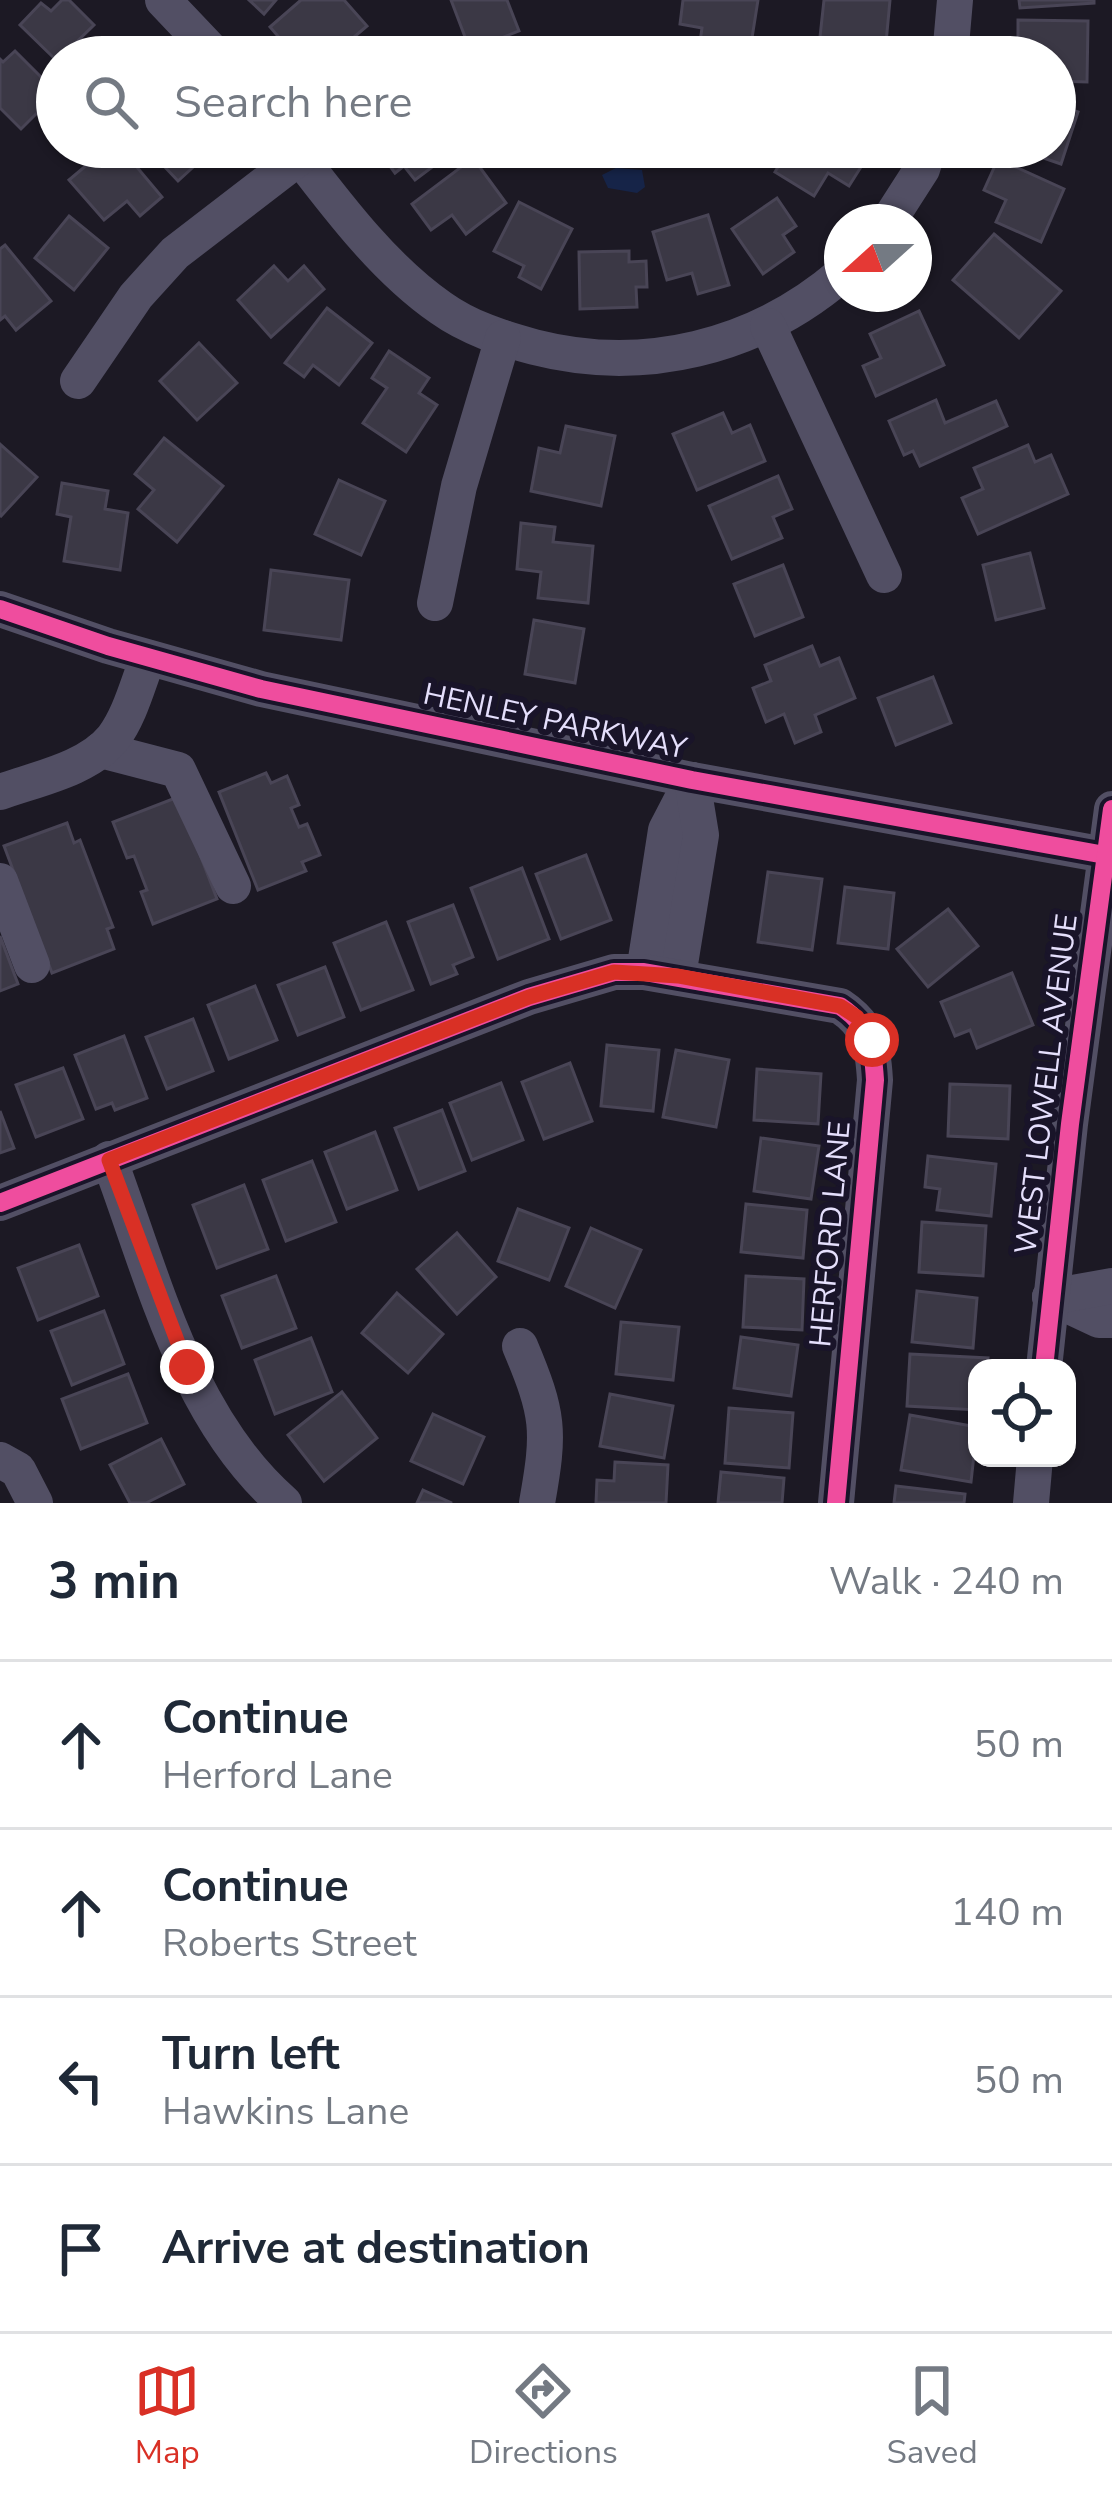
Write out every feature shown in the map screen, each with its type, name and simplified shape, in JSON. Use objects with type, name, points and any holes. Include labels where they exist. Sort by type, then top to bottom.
[{"type":"street","points":[[163,0],[197,36]]},
{"type":"street","points":[[952,36],[955,0]]},
{"type":"street","points":[[78,381],[136,296],[175,253],[277,168]]},
{"type":"street","points":[[310,168],[394,268],[441,308],[503,338],[566,355],[630,360],[682,355],[768,326],[824,290]]},
{"type":"street","points":[[900,204],[922,168]]},
{"type":"street","points":[[768,326],[884,575]]},
{"type":"street","points":[[435,603],[459,486],[503,338]]},
{"type":"street","name":"HENLEY PARKWAY","points":[[0,609],[261,689],[692,780],[1106,855]]},
{"type":"street","points":[[0,792],[75,765],[101,750],[116,734],[148,658]]},
{"type":"street","points":[[101,750],[178,770],[233,886]]},
{"type":"street","points":[[661,974],[701,835],[692,780]]},
{"type":"street","name":"WEST LOWELL AVENUE","points":[[1045,1359],[1112,809]]},
{"type":"street","points":[[0,881],[32,964]]},
{"type":"street","name":"HERFORD LANE","points":[[0,1203],[529,997],[614,972],[661,974],[840,1006],[857,1017],[872,1040],[875,1080],[836,1503]]},
{"type":"street","points":[[109,1160],[187,1367],[224,1433],[284,1503]]},
{"type":"street","points":[[1050,1298],[1112,1286]]},
{"type":"street","points":[[1050,1298],[1099,1320],[1112,1320]]},
{"type":"street","points":[[520,1346],[542,1399],[548,1443],[537,1503]]},
{"type":"street","points":[[0,1460],[18,1470],[35,1503]]},
{"type":"street","points":[[1031,1503],[1034,1467]]},
{"type":"water","points":[[616,168],[642,170],[645,187],[637,193],[608,188],[602,175]]},
{"type":"building","points":[[62,0],[69,0],[94,25],[83,36],[36,36],[36,41],[20,25],[41,3],[51,11]]},
{"type":"building","points":[[249,0],[276,0],[264,14]]},
{"type":"building","points":[[301,0],[344,0],[367,26],[355,36],[278,36],[270,27]]},
{"type":"building","points":[[451,0],[507,0],[519,31],[506,36],[465,36]]},
{"type":"building","points":[[683,0],[758,0],[752,36],[701,36],[702,28],[680,24]]},
{"type":"building","points":[[824,0],[890,0],[887,36],[820,36]]},
{"type":"building","points":[[1019,0],[1094,0],[1094,3],[1020,8]]},
{"type":"building","points":[[1018,20],[1088,21],[1087,82],[1076,82],[1076,36],[1018,36]]},
{"type":"building","points":[[15,51],[36,72],[36,114],[21,129],[0,108],[0,59],[3,62]]},
{"type":"building","points":[[83,168],[138,168],[162,197],[140,216],[127,201],[104,220],[69,180]]},
{"type":"building","points":[[166,168],[192,168],[178,181]]},
{"type":"building","points":[[406,168],[431,168],[415,180]]},
{"type":"building","points":[[460,168],[480,168],[506,203],[466,234],[452,215],[431,230],[412,204]]},
{"type":"building","points":[[777,168],[860,168],[849,186],[828,173],[814,196],[775,172]]},
{"type":"building","points":[[994,168],[1018,168],[1064,189],[1041,242],[996,222],[1006,200],[984,190]]},
{"type":"building","points":[[777,198],[796,226],[783,235],[794,252],[763,274],[732,229]]},
{"type":"building","points":[[519,202],[572,229],[541,289],[519,277],[524,266],[494,251]]},
{"type":"building","points":[[708,215],[729,285],[698,294],[692,273],[667,280],[653,232]]},
{"type":"building","points":[[69,216],[108,248],[74,290],[35,258]]},
{"type":"building","points":[[994,234],[1061,291],[1019,338],[953,280]]},
{"type":"building","points":[[5,245],[51,301],[16,330],[5,316],[0,320],[0,249]]},
{"type":"building","points":[[629,251],[629,262],[646,261],[647,287],[636,287],[637,307],[580,309],[579,252]]},
{"type":"building","points":[[274,266],[288,281],[304,266],[324,289],[271,337],[238,300]]},
{"type":"building","points":[[327,308],[372,343],[339,385],[313,365],[304,377],[285,363]]},
{"type":"building","points":[[919,312],[944,365],[876,396],[863,366],[881,358],[870,334]]},
{"type":"building","points":[[199,343],[237,383],[197,420],[160,381]]},
{"type":"building","points":[[389,351],[429,378],[419,393],[437,405],[406,452],[363,423],[387,388],[372,378]]},
{"type":"building","points":[[936,400],[945,423],[996,401],[1007,426],[920,466],[913,451],[904,455],[889,421]]},
{"type":"building","points":[[723,413],[732,433],[750,425],[765,461],[697,490],[673,434]]},
{"type":"building","points":[[566,426],[615,436],[601,506],[531,491],[539,448],[560,453]]},
{"type":"building","points":[[164,438],[223,486],[177,542],[138,509],[154,490],[135,474]]},
{"type":"building","points":[[0,444],[37,477],[1,516],[0,515]]},
{"type":"building","points":[[1028,445],[1035,462],[1051,455],[1068,494],[978,534],[962,498],[983,489],[974,468]]},
{"type":"building","points":[[778,476],[792,509],[773,517],[782,538],[732,559],[709,506]]},
{"type":"building","points":[[339,480],[385,501],[361,555],[315,534]]},
{"type":"building","points":[[62,483],[108,491],[105,509],[128,513],[120,570],[64,561],[71,517],[57,514]]},
{"type":"building","points":[[521,523],[555,527],[553,542],[593,546],[588,603],[538,598],[541,572],[517,569]]},
{"type":"building","points":[[1030,553],[1044,608],[996,620],[983,565]]},
{"type":"building","points":[[783,565],[803,617],[755,636],[734,584]]},
{"type":"building","points":[[271,570],[349,580],[341,640],[264,630]]},
{"type":"building","points":[[534,620],[584,629],[575,683],[525,674]]},
{"type":"building","points":[[812,646],[820,666],[839,658],[855,698],[815,715],[821,732],[795,743],[784,714],[766,722],[753,688],[771,681],[765,665]]},
{"type":"building","points":[[933,677],[951,723],[896,745],[878,698]]},
{"type":"building","points":[[266,773],[271,783],[287,776],[299,805],[291,808],[299,827],[307,824],[320,855],[302,862],[306,871],[258,890],[219,792]]},
{"type":"building","points":[[178,797],[217,899],[153,924],[134,856],[127,858],[113,822]]},
{"type":"building","points":[[67,823],[74,843],[80,840],[113,927],[107,929],[114,949],[52,973],[4,846]]},
{"type":"building","points":[[586,855],[611,920],[561,939],[536,874]]},
{"type":"building","points":[[522,868],[549,939],[498,959],[471,888]]},
{"type":"building","points":[[768,872],[822,879],[812,950],[758,942]]},
{"type":"building","points":[[845,887],[894,893],[888,949],[838,943]]},
{"type":"building","points":[[453,905],[473,957],[453,965],[457,974],[431,984],[408,922]]},
{"type":"building","points":[[948,909],[978,946],[928,987],[897,949]]},
{"type":"building","points":[[386,922],[413,990],[361,1010],[334,943]]},
{"type":"building","points":[[0,936],[18,984],[0,991]]},
{"type":"building","points":[[325,967],[344,1017],[298,1035],[278,985]]},
{"type":"building","points":[[1012,973],[1033,1025],[977,1048],[970,1030],[955,1036],[941,1002]]},
{"type":"building","points":[[255,986],[277,1040],[229,1059],[208,1005]]},
{"type":"building","points":[[193,1019],[213,1071],[167,1089],[146,1037]]},
{"type":"building","points":[[124,1036],[147,1098],[115,1110],[112,1103],[96,1109],[75,1055]]},
{"type":"building","points":[[607,1045],[659,1050],[653,1111],[601,1106]]},
{"type":"building","points":[[676,1050],[729,1060],[716,1127],[663,1117]]},
{"type":"building","points":[[570,1063],[592,1121],[544,1139],[522,1082]]},
{"type":"building","points":[[63,1068],[83,1119],[36,1137],[16,1085]]},
{"type":"building","points":[[757,1069],[821,1074],[818,1124],[754,1120]]},
{"type":"building","points":[[501,1083],[523,1140],[472,1160],[450,1103]]},
{"type":"building","points":[[950,1084],[1010,1086],[1008,1139],[948,1136]]},
{"type":"building","points":[[442,1110],[465,1171],[419,1189],[395,1128]]},
{"type":"building","points":[[0,1111],[14,1148],[0,1153]]},
{"type":"building","points":[[375,1132],[397,1190],[347,1209],[325,1152]]},
{"type":"building","points":[[761,1138],[819,1146],[811,1199],[754,1191]]},
{"type":"building","points":[[928,1156],[996,1164],[991,1216],[937,1210],[940,1189],[925,1187]]},
{"type":"building","points":[[312,1161],[336,1222],[286,1241],[263,1180]]},
{"type":"building","points":[[244,1185],[268,1249],[217,1268],[193,1205]]},
{"type":"building","points":[[746,1204],[807,1210],[803,1258],[741,1252]]},
{"type":"building","points":[[518,1209],[569,1228],[549,1280],[498,1261]]},
{"type":"building","points":[[922,1222],[986,1226],[983,1276],[919,1272]]},
{"type":"building","points":[[591,1228],[641,1250],[615,1308],[566,1286]]},
{"type":"building","points":[[457,1233],[496,1277],[457,1314],[417,1269]]},
{"type":"building","points":[[79,1245],[98,1296],[38,1320],[18,1268]]},
{"type":"building","points":[[276,1276],[296,1328],[242,1348],[222,1296]]},
{"type":"building","points":[[746,1276],[804,1279],[802,1330],[743,1327]]},
{"type":"building","points":[[917,1291],[977,1298],[973,1348],[912,1342]]},
{"type":"building","points":[[397,1293],[443,1334],[408,1373],[362,1333]]},
{"type":"building","points":[[104,1311],[124,1364],[72,1385],[51,1331]]},
{"type":"building","points":[[621,1322],[679,1327],[673,1380],[616,1374]]},
{"type":"building","points":[[741,1337],[798,1345],[791,1396],[734,1388]]},
{"type":"building","points":[[311,1338],[332,1392],[275,1414],[255,1360]]},
{"type":"building","points":[[910,1354],[988,1358],[968,1359],[968,1409],[907,1406]]},
{"type":"building","points":[[128,1374],[147,1423],[81,1449],[62,1399]]},
{"type":"building","points":[[342,1392],[377,1438],[324,1481],[288,1435]]},
{"type":"building","points":[[610,1394],[673,1406],[664,1458],[600,1446]]},
{"type":"building","points":[[729,1408],[793,1413],[789,1468],[725,1463]]},
{"type":"building","points":[[433,1414],[484,1437],[463,1484],[411,1461]]},
{"type":"building","points":[[910,1415],[968,1425],[971,1482],[901,1470]]},
{"type":"building","points":[[161,1439],[184,1484],[146,1503],[130,1503],[110,1465]]},
{"type":"building","points":[[615,1462],[668,1465],[666,1503],[596,1503],[597,1480],[614,1481]]},
{"type":"building","points":[[721,1472],[784,1478],[782,1503],[718,1503]]},
{"type":"building","points":[[896,1486],[965,1494],[964,1503],[894,1503]]},
{"type":"building","points":[[423,1490],[452,1503],[417,1503]]},
{"type":"cycle path","points":[[0,609],[108,646],[261,689],[692,780],[1105,855]]},
{"type":"cycle path","points":[[1045,1359],[1112,809]]},
{"type":"cycle path","points":[[0,1203],[529,997],[614,972],[644,972],[840,1006],[858,1021],[868,1038],[875,1080],[836,1503]]},
{"type":"route","points":[[187,1367],[109,1160],[529,997],[614,972],[678,976],[840,1006],[857,1017],[872,1040]]}]
